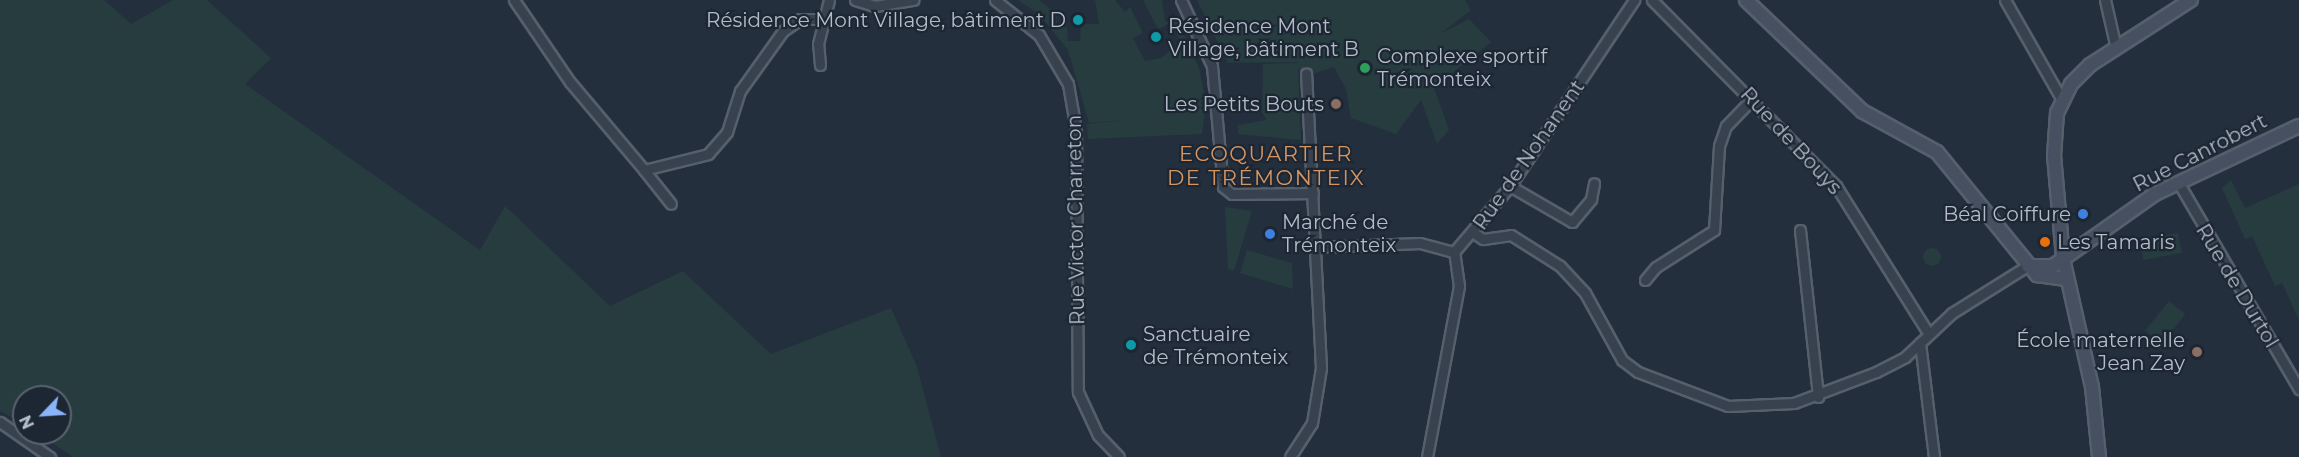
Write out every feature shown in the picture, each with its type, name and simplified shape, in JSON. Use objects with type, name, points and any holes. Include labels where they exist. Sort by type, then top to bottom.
[{"type":"street","points":[[514,0],[570,82],[671,204]]},
{"type":"street","points":[[820,65],[829,0]]},
{"type":"street","points":[[855,0],[875,6],[914,0]]},
{"type":"street","name":"Rue Victor Charreton","points":[[995,0],[1039,35],[1068,84],[1076,130],[1078,392],[1098,435],[1119,457]]},
{"type":"street","points":[[1181,0],[1212,66],[1223,188],[1232,194],[1313,193]]},
{"type":"street","name":"Rue de Nohanent","points":[[1454,252],[1474,232],[1510,186],[1634,0]]},
{"type":"street","name":"Rue de Bouys","points":[[1652,0],[1836,186],[1927,331]]},
{"type":"street","points":[[1746,0],[1862,111],[1937,152],[2026,266],[2037,275],[2066,279]]},
{"type":"street","points":[[2005,0],[2062,100]]},
{"type":"street","points":[[2105,0],[2116,48]]},
{"type":"street","points":[[2098,457],[2092,387],[2063,258],[2054,147],[2062,100],[2080,75],[2116,48],[2191,0]]},
{"type":"street","points":[[644,170],[708,154],[727,132],[740,91],[783,31],[800,19],[825,19]]},
{"type":"street","points":[[1290,457],[1318,403],[1316,247],[1306,73]]},
{"type":"street","points":[[1645,280],[1656,267],[1714,230],[1719,146],[1726,126],[1752,99]]},
{"type":"street","name":"Rue Canrobert","points":[[2026,266],[2047,268],[2178,182],[2299,126]]},
{"type":"street","name":"Rue de Durtol","points":[[2178,182],[2299,389]]},
{"type":"street","points":[[1510,186],[1572,222],[1591,199],[1594,183]]},
{"type":"street","points":[[1800,230],[1818,397]]},
{"type":"street","points":[[1474,232],[1483,239],[1511,236],[1560,266],[1585,293],[1622,360],[1638,372],[1728,405],[1818,397],[1886,367],[1920,342],[1927,331],[2026,266]]},
{"type":"street","points":[[1316,247],[1420,243],[1454,252],[1458,286],[1427,457]]},
{"type":"street","points":[[1920,342],[1934,457]]},
{"type":"street","points":[[0,422],[50,457]]},
{"type":"green space","points":[[0,0],[104,0],[131,24],[173,0],[207,0],[271,58],[245,84],[480,250],[505,206],[610,306],[683,271],[771,354],[891,308],[917,367],[941,457],[73,457],[56,445],[72,445],[72,385],[12,385],[12,418],[0,411]]},
{"type":"green space","points":[[1018,0],[1039,0],[1056,14],[1056,0],[1057,28],[1067,27],[1068,41],[1080,41],[1081,24],[1099,24],[1095,0],[1115,0],[1125,12],[1130,7],[1143,33],[1133,38],[1145,61],[1161,58],[1180,43],[1173,22],[1158,29],[1143,0],[1162,0],[1165,21],[1176,16],[1199,68],[1206,102],[1202,134],[1088,139],[1087,124],[1123,120],[1089,123],[1068,50],[1039,14]]},
{"type":"green space","name":"Complexe sportif Trémonteix","points":[[1197,0],[1465,0],[1471,10],[1440,34],[1469,19],[1491,42],[1434,88],[1449,130],[1437,144],[1421,100],[1396,134],[1351,118],[1346,89],[1334,67],[1310,75],[1309,68],[1298,69],[1298,62],[1228,63]]},
{"type":"green space","points":[[1298,63],[1301,140],[1238,134],[1238,125],[1267,120],[1262,113],[1263,64]]},
{"type":"green space","points":[[2231,180],[2245,208],[2299,184],[2299,320],[2282,283],[2275,286],[2252,236],[2245,239],[2222,188]]},
{"type":"green space","points":[[1225,207],[1252,211],[1234,271],[1228,269]]},
{"type":"green space","points":[[2178,233],[2182,253],[2144,260],[2140,240]]},
{"type":"green space","points":[[1932,248],[1938,251],[1941,257],[1938,263],[1932,266],[1926,263],[1923,257],[1926,251]]},
{"type":"green space","points":[[1247,250],[1292,263],[1293,289],[1240,273]]},
{"type":"green space","points":[[2169,301],[2185,314],[2161,344],[2145,331]]},
{"type":"place","name":"Résidence Mont Village, bâtiment D","points":[[1078,20]]},
{"type":"place","name":"Résidence Mont Village, bâtiment B","points":[[1156,37]]},
{"type":"place","name":"Complexe sportif Trémonteix","points":[[1365,68]]},
{"type":"place","name":"Les Petits Bouts","points":[[1336,104]]},
{"type":"place","name":"Béal Coiffure","points":[[2083,214]]},
{"type":"place","name":"Marché de Trémonteix","points":[[1270,234]]},
{"type":"place","name":"Les Tamaris","points":[[2045,242]]},
{"type":"place","name":"Sanctuaire de Trémonteix","points":[[1131,345]]},
{"type":"place","name":"École maternelle Jean Zay","points":[[2197,352]]},
{"type":"district","name":"ECOQUARTIER DE TRÉMONTEIX","points":[[1266,166]]}]
